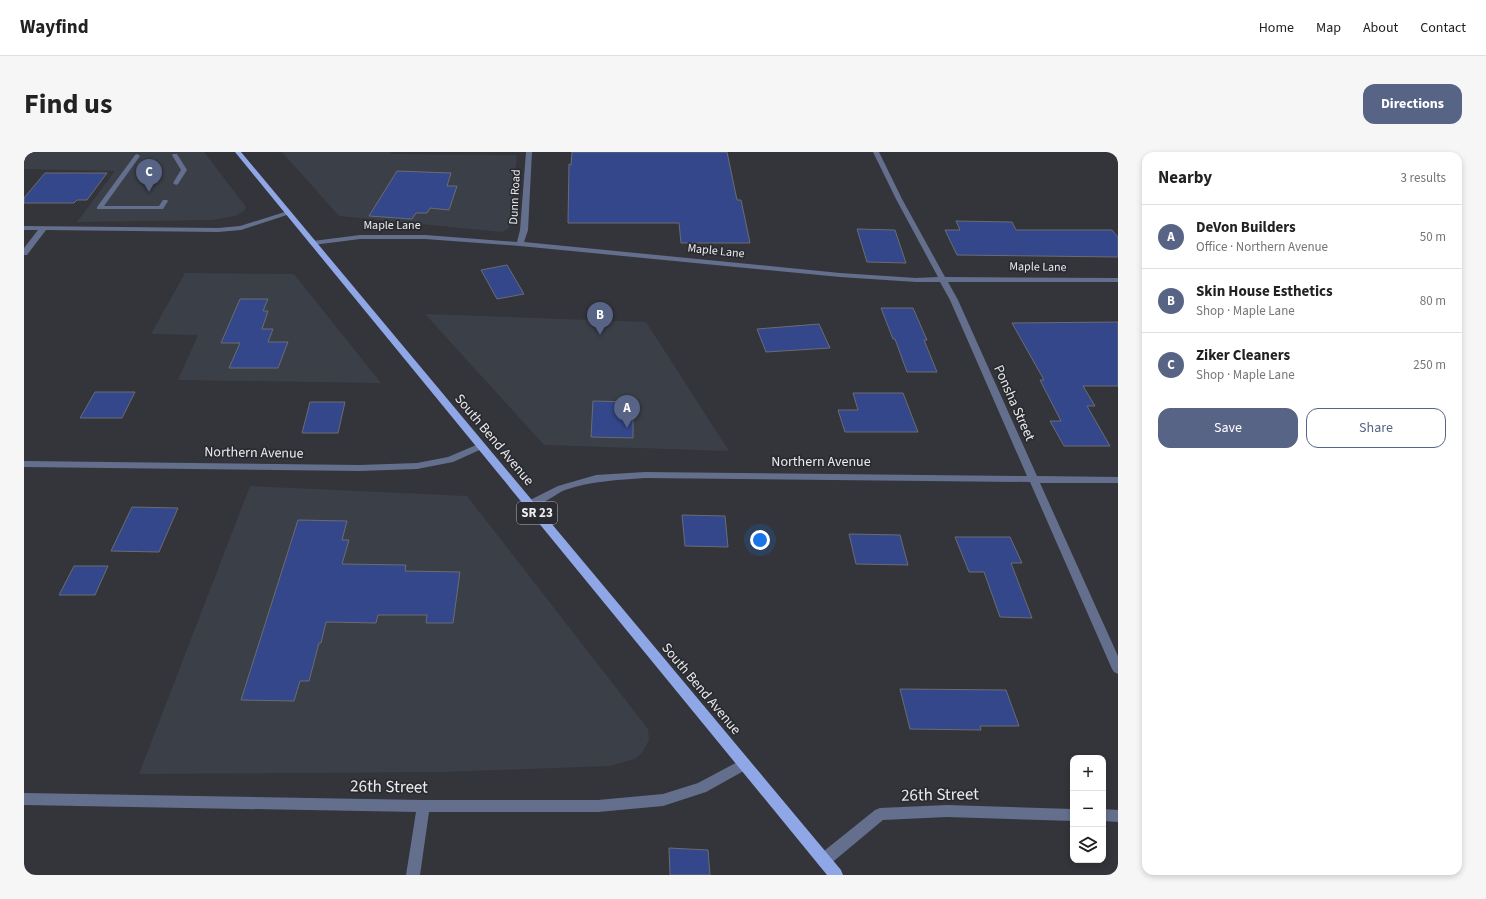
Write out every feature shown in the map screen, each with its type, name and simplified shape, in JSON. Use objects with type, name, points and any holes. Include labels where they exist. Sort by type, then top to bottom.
[{"type":"main road","name":"South Bend Avenue","points":[[238,152],[836,875]]},
{"type":"street","name":"Dunn Road","points":[[520,244],[524,230],[529,152]]},
{"type":"street","name":"Ponsha Street","points":[[876,152],[941,279],[954,300],[1118,669]]},
{"type":"street","points":[[175,154],[184,170],[176,183]]},
{"type":"street","points":[[136,156],[99,208],[161,208],[165,201]]},
{"type":"street","points":[[24,228],[218,230],[241,228],[288,213]]},
{"type":"street","points":[[24,253],[44,228]]},
{"type":"street","name":"Maple Lane","points":[[313,243],[360,237],[425,237],[520,244],[840,275],[916,280],[1118,280]]},
{"type":"street","name":"Northern Avenue","points":[[24,464],[352,468],[417,466],[450,460],[481,446]]},
{"type":"street","name":"Northern Avenue","points":[[530,505],[561,488],[596,478],[645,475],[1118,480]]},
{"type":"street","name":"26th Street","points":[[24,799],[423,806],[598,806],[663,800],[701,788],[745,764]]},
{"type":"street","points":[[413,875],[423,806]]},
{"type":"street","name":"26th Street","points":[[824,860],[880,814],[947,811],[1070,815]]},
{"type":"street","points":[[1106,816],[1118,816]]},
{"type":"shaded area","points":[[24,152],[204,152],[246,207],[244,211],[235,216],[212,220],[77,222],[115,171],[24,169]]},
{"type":"shaded area","points":[[282,152],[391,152],[391,154],[517,155],[509,228],[502,232],[339,216]]},
{"type":"shaded area","points":[[185,273],[294,274],[381,383],[178,380],[198,335],[151,334]]},
{"type":"shaded area","points":[[425,314],[646,322],[729,451],[544,445]]},
{"type":"shaded area","points":[[250,486],[467,496],[648,729],[649,740],[642,753],[635,759],[609,766],[442,772],[139,774]]},
{"type":"building","points":[[572,152],[727,152],[737,200],[741,200],[750,243],[681,243],[679,223],[568,223],[569,164],[571,165]]},
{"type":"building","points":[[397,171],[451,173],[447,186],[457,186],[449,210],[430,208],[427,213],[416,213],[412,219],[369,216]]},
{"type":"building","points":[[45,173],[107,173],[87,200],[77,200],[74,203],[24,203],[24,198]]},
{"type":"building","points":[[956,221],[1012,222],[1016,230],[1112,230],[1118,237],[1118,257],[957,255],[945,230],[960,230]]},
{"type":"building","points":[[857,229],[895,230],[906,263],[867,262]]},
{"type":"building","points":[[507,265],[524,294],[497,299],[481,270]]},
{"type":"building","points":[[240,299],[268,299],[263,311],[268,311],[262,329],[273,329],[268,342],[288,342],[278,368],[229,368],[240,343],[221,343]]},
{"type":"building","points":[[881,308],[913,308],[927,340],[924,340],[937,372],[907,372],[895,339],[893,339]]},
{"type":"building","points":[[1118,322],[1118,386],[1083,386],[1095,406],[1087,406],[1110,446],[1064,446],[1050,421],[1061,421],[1040,380],[1044,380],[1012,323]]},
{"type":"building","points":[[819,324],[830,348],[766,352],[757,329]]},
{"type":"building","points":[[95,392],[135,392],[122,418],[80,418]]},
{"type":"building","points":[[853,393],[903,393],[918,432],[845,432],[838,410],[858,410]]},
{"type":"building","points":[[593,401],[633,402],[633,438],[591,437]]},
{"type":"building","points":[[310,402],[345,402],[338,433],[302,433]]},
{"type":"building","points":[[132,507],[178,508],[159,552],[111,551]]},
{"type":"building","points":[[682,515],[725,516],[728,547],[685,546]]},
{"type":"building","points":[[298,520],[347,521],[342,540],[349,540],[342,564],[406,565],[405,571],[460,572],[453,623],[426,623],[427,615],[378,615],[376,623],[326,622],[309,681],[300,681],[294,701],[241,700]]},
{"type":"building","points":[[849,534],[900,535],[908,565],[856,564]]},
{"type":"building","points":[[955,537],[1010,537],[1022,563],[1011,563],[1032,618],[1000,617],[984,572],[969,572]]},
{"type":"building","points":[[74,566],[108,566],[95,595],[59,595]]},
{"type":"building","points":[[900,689],[1006,690],[1019,726],[980,726],[981,730],[910,729]]},
{"type":"building","points":[[669,848],[708,850],[710,875],[670,875]]},
{"type":"place","name":"Ziker Cleaners","points":[[149,192]]},
{"type":"place","name":"Skin House Esthetics","points":[[600,335]]},
{"type":"place","name":"DeVon Builders","points":[[627,428]]}]
